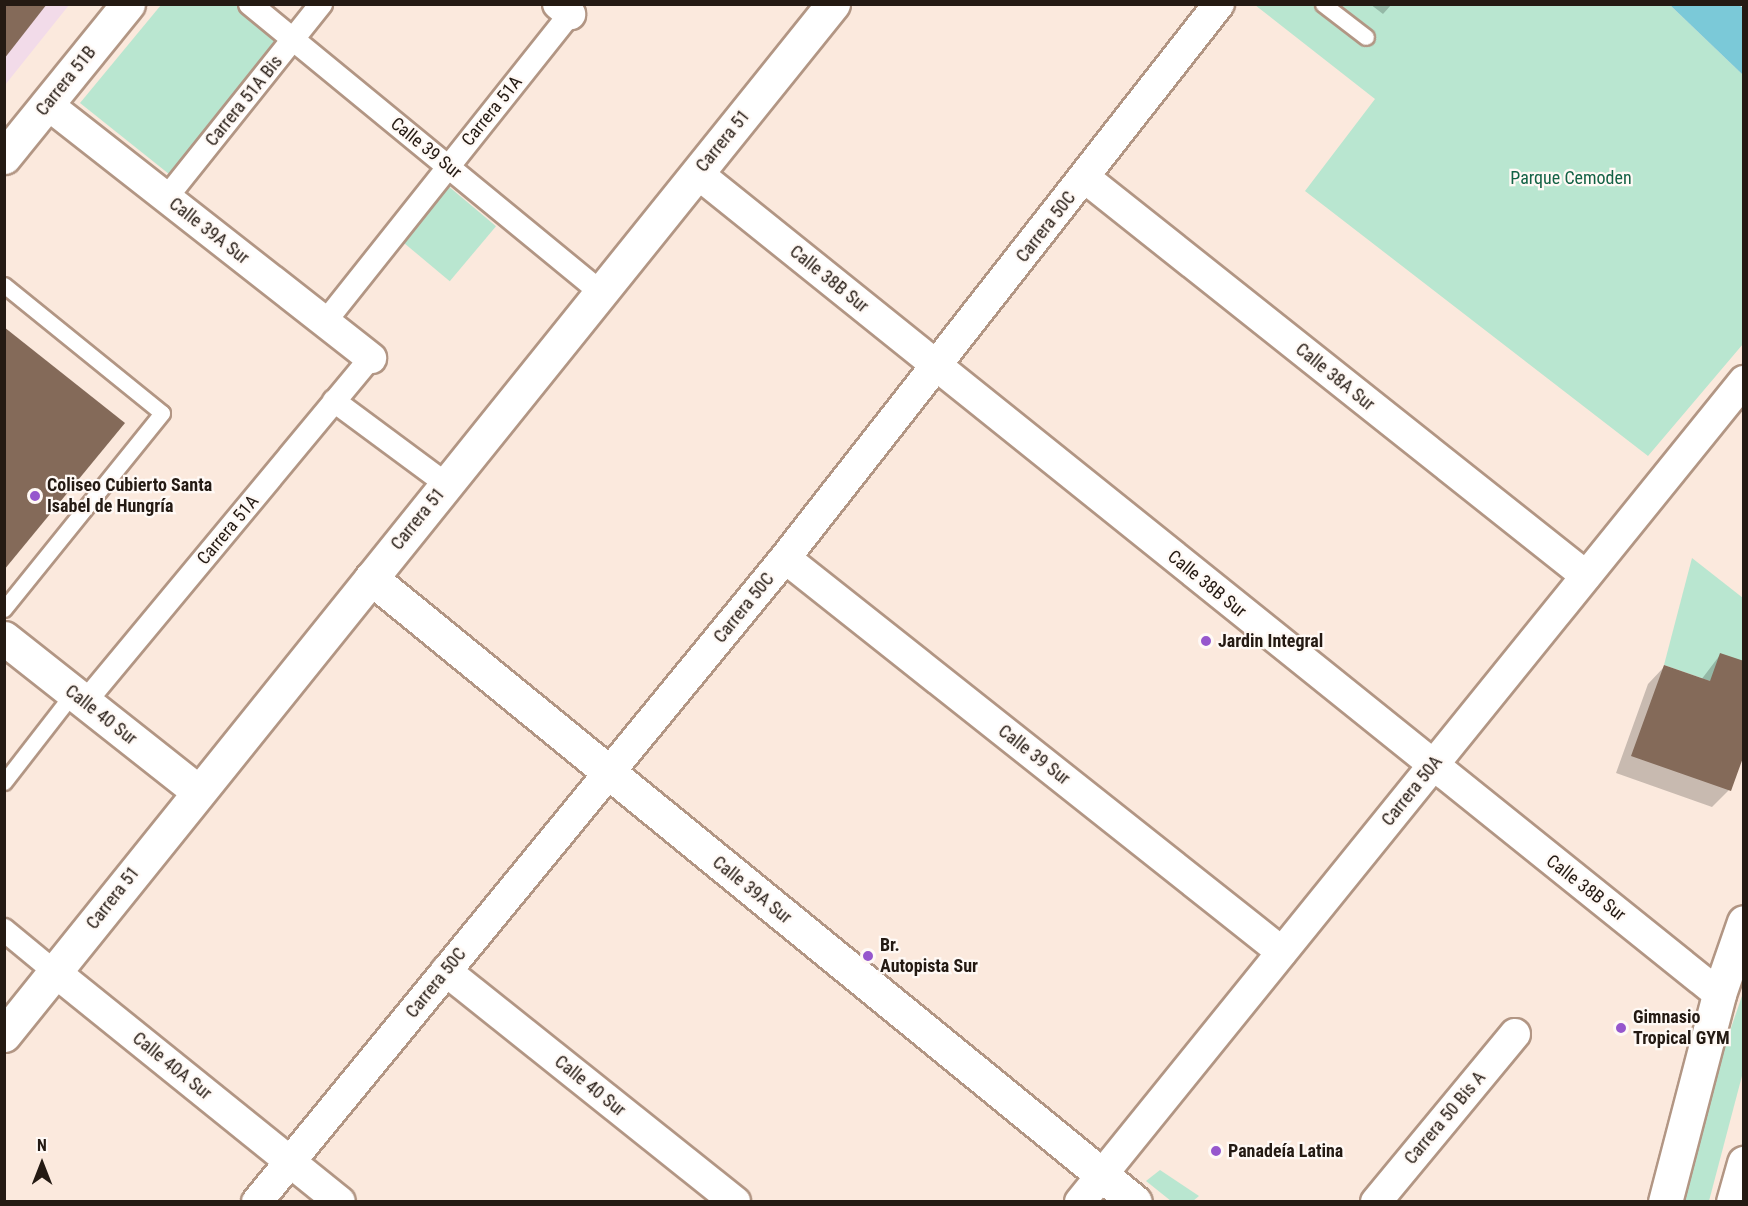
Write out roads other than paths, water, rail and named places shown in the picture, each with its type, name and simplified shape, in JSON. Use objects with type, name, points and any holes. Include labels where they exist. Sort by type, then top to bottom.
[{"type":"street","name":"Carrera 51B","points":[[4,157],[129,4]]},
{"type":"street","name":"Calle 39 Sur","points":[[250,4],[602,292]]},
{"type":"street","name":"Carrera 51A Bis","points":[[167,197],[321,4]]},
{"type":"street","name":"Carrera 51","points":[[4,1035],[833,4]]},
{"type":"street","name":"Carrera 50C","points":[[257,1202],[785,558],[938,366],[1219,4]]},
{"type":"street","name":"Carrera 51A","points":[[325,322],[448,166],[564,9]]},
{"type":"street","name":"Calle 39A Sur","points":[[47,104],[370,358]]},
{"type":"street","name":"Calle 38B Sur","points":[[697,173],[1432,766],[1719,993]]},
{"type":"street","name":"Calle 38A Sur","points":[[1084,177],[1586,576]]},
{"type":"street","name":"Carrera 51A","points":[[79,698],[370,358]]},
{"type":"street","name":"Carrera 50A","points":[[1080,1202],[1743,381]]},
{"type":"street","points":[[334,401],[446,484]]},
{"type":"street","name":"Calle 39 Sur","points":[[785,558],[1282,952]]},
{"type":"street","name":"Calle 39A Sur","points":[[370,578],[1135,1202]]},
{"type":"street","name":"Calle 40 Sur","points":[[4,638],[198,791]]},
{"type":"street","points":[[1665,1202],[1719,993],[1743,922]]},
{"type":"street","name":"Calle 40A Sur","points":[[4,930],[340,1202]]},
{"type":"street","name":"Calle 40 Sur","points":[[446,971],[735,1202]]},
{"type":"street","name":"Carrera 50 Bis A","points":[[1376,1202],[1515,1034]]},
{"type":"street","points":[[1734,1202],[1743,1163]]},
{"type":"lane","points":[[1323,4],[1366,38]]},
{"type":"lane","points":[[4,285],[162,413],[4,609]]},
{"type":"lane","points":[[4,782],[79,698]]},
{"type":"water","points":[[1670,5],[1739,5],[1743,8],[1743,75]]},
{"type":"place","name":"Coliseo Cubierto Santa Isabel de Hungría","points":[[35,496]]},
{"type":"place","name":"Jardin Integral","points":[[1206,641]]},
{"type":"place","name":"Br. Autopista Sur","points":[[868,956]]},
{"type":"place","name":"Gimnasio Tropical GYM","points":[[1621,1028]]},
{"type":"place","name":"Panadeía Latina","points":[[1216,1151]]},
{"type":"park label","name":"Parque Cemoden","points":[[1571,178]]}]
